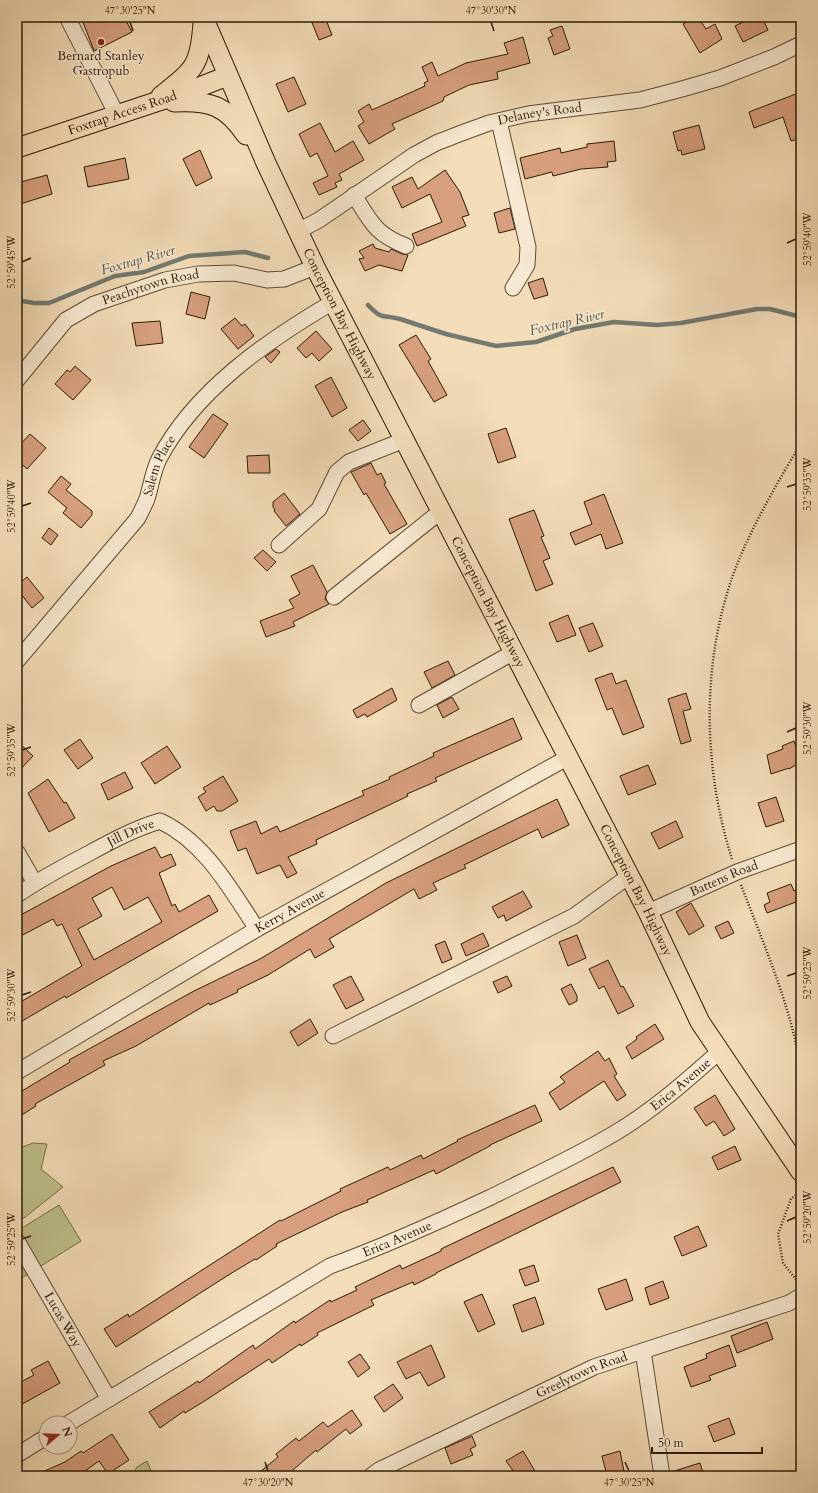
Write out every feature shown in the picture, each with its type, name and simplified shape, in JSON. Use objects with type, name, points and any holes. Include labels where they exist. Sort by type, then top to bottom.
[{"type":"main road","name":"Conception Bay Highway","points":[[203,17],[227,76],[315,267],[514,652],[567,758],[648,912],[700,1022],[801,1172]]},
{"type":"main road","points":[[153,103],[194,67],[201,48],[203,17]]},
{"type":"main road","name":"Foxtrap Access Road","points":[[17,148],[192,90],[227,76]]},
{"type":"main road","points":[[153,103],[190,101],[208,102],[224,110],[239,124],[266,163]]},
{"type":"street","points":[[67,17],[117,115]]},
{"type":"street","name":"Delaney's Road","points":[[298,231],[319,220],[354,195],[436,143],[499,121],[561,108],[640,100],[682,89],[720,78],[774,57],[801,44]]},
{"type":"street","points":[[499,121],[528,247],[527,265],[513,288]]},
{"type":"street","points":[[354,195],[373,226],[388,239],[406,246]]},
{"type":"street","name":"Peachytown Road","points":[[17,380],[66,320],[94,304],[165,280],[198,274],[234,273],[267,280],[284,279],[315,267]]},
{"type":"street","name":"Salem Place","points":[[17,661],[138,518],[146,500],[159,459],[176,432],[199,404],[256,352],[294,325],[333,302]]},
{"type":"street","points":[[279,545],[318,509],[337,472],[349,462],[404,440]]},
{"type":"street","points":[[334,597],[441,511]]},
{"type":"street","points":[[419,705],[514,652]]},
{"type":"street","name":"Kerry Avenue","points":[[17,1072],[257,929],[567,758]]},
{"type":"street","name":"Jill Drive","points":[[17,894],[135,830],[160,822],[182,834],[201,853],[226,881],[257,929]]},
{"type":"street","name":"Battens Road","points":[[648,912],[737,872],[801,849]]},
{"type":"street","points":[[17,852],[35,883]]},
{"type":"street","points":[[333,1036],[574,916],[629,876]]},
{"type":"street","name":"Erica Avenue","points":[[78,1418],[330,1266],[372,1251],[433,1225],[552,1168],[616,1132],[670,1095],[720,1051]]},
{"type":"street","name":"Lucas Way","points":[[17,1241],[109,1399]]},
{"type":"street","name":"Greelytown Road","points":[[371,1476],[379,1470],[456,1432],[594,1367],[789,1303],[801,1296]]},
{"type":"street","points":[[643,1351],[662,1476]]},
{"type":"street","points":[[17,1455],[38,1442]]},
{"type":"path","points":[[801,443],[740,556],[722,607],[717,634],[711,698],[711,753],[714,784],[726,840],[781,993],[796,1039],[801,1068]]},
{"type":"path","points":[[801,1191],[791,1199],[778,1234],[783,1263],[801,1285]]},
{"type":"green space","points":[[33,1143],[47,1144],[41,1169],[63,1187],[24,1218],[17,1221],[17,1149]]},
{"type":"green space","points":[[59,1205],[81,1241],[17,1281],[17,1231]]},
{"type":"green space","points":[[147,1461],[153,1476],[132,1476],[137,1467]]},
{"type":"building","name":"Bernard Stanley Gastropub","points":[[95,17],[124,17],[132,32],[94,51],[83,22]]},
{"type":"building","points":[[319,17],[325,17],[332,35],[319,40],[311,20]]},
{"type":"building","points":[[694,17],[698,17],[706,29],[715,24],[722,39],[700,53],[683,24]]},
{"type":"building","points":[[753,17],[762,17],[768,30],[743,42],[735,26]]},
{"type":"building","points":[[562,26],[570,49],[554,55],[548,38],[553,36],[550,30]]},
{"type":"building","points":[[523,37],[530,63],[497,72],[498,79],[469,85],[444,97],[443,101],[392,124],[395,129],[369,144],[358,126],[364,122],[358,111],[369,104],[372,110],[425,86],[424,83],[428,81],[422,67],[432,62],[438,76],[466,63],[508,54],[504,43]]},
{"type":"building","points":[[294,77],[306,104],[288,112],[276,84]]},
{"type":"building","points":[[801,92],[801,138],[791,141],[783,117],[754,128],[749,112]]},
{"type":"building","points":[[320,123],[335,152],[353,141],[364,160],[339,174],[342,180],[335,183],[337,187],[319,195],[313,183],[328,176],[317,153],[310,157],[299,134]]},
{"type":"building","points":[[699,125],[705,149],[682,155],[681,150],[678,151],[673,132]]},
{"type":"building","points":[[614,141],[616,161],[607,162],[608,167],[581,169],[553,176],[552,172],[525,179],[520,158],[560,148],[561,153],[587,147],[587,144]]},
{"type":"building","points":[[200,150],[212,178],[196,186],[183,159]]},
{"type":"building","points":[[125,158],[129,179],[88,187],[84,167]]},
{"type":"building","points":[[445,170],[460,192],[469,215],[462,217],[466,226],[417,246],[412,234],[442,222],[430,194],[402,208],[392,187],[412,177],[418,189]]},
{"type":"building","points":[[47,175],[52,194],[17,205],[17,183]]},
{"type":"building","points":[[510,208],[515,229],[499,233],[494,213]]},
{"type":"building","points":[[373,244],[375,248],[389,252],[391,249],[408,255],[402,271],[379,265],[365,271],[359,259],[364,258],[359,251]]},
{"type":"building","points":[[543,278],[548,295],[534,299],[528,283]]},
{"type":"building","points":[[191,292],[210,297],[205,319],[186,314]]},
{"type":"building","points":[[235,318],[242,326],[245,324],[254,336],[238,349],[221,329]]},
{"type":"building","points":[[160,321],[163,343],[136,346],[132,323]]},
{"type":"building","points":[[316,331],[332,349],[319,361],[312,353],[306,358],[297,348]]},
{"type":"building","points":[[416,335],[431,359],[428,361],[447,395],[434,402],[399,345]]},
{"type":"building","points":[[276,349],[280,352],[271,363],[265,357]]},
{"type":"building","points":[[75,366],[91,380],[73,400],[55,384],[67,370],[70,372]]},
{"type":"building","points":[[331,377],[347,408],[332,417],[315,386]]},
{"type":"building","points":[[213,414],[228,424],[204,458],[189,447]]},
{"type":"building","points":[[363,420],[371,431],[358,441],[349,430]]},
{"type":"building","points":[[506,428],[516,457],[498,463],[488,434]]},
{"type":"building","points":[[30,434],[46,448],[27,469],[17,460],[17,448]]},
{"type":"building","points":[[269,455],[270,473],[248,473],[247,456]]},
{"type":"building","points":[[371,463],[377,475],[381,473],[386,483],[384,484],[407,524],[390,534],[366,493],[364,495],[351,472]]},
{"type":"building","points":[[61,476],[71,484],[66,490],[92,511],[92,515],[81,528],[63,513],[67,508],[48,492]]},
{"type":"building","points":[[284,493],[300,514],[286,526],[274,511],[275,510],[273,507],[273,502]]},
{"type":"building","points":[[604,494],[623,543],[606,549],[601,534],[575,545],[570,533],[592,524],[584,502]]},
{"type":"building","points":[[534,510],[544,536],[541,537],[550,558],[543,561],[553,584],[536,591],[509,519]]},
{"type":"building","points":[[49,528],[58,535],[51,545],[42,538]]},
{"type":"building","points":[[263,550],[276,562],[267,571],[254,558]]},
{"type":"building","points":[[313,565],[327,592],[325,599],[329,604],[293,622],[295,626],[266,637],[260,621],[294,608],[289,600],[300,594],[291,576]]},
{"type":"building","points":[[27,577],[44,598],[32,608],[17,589],[17,585]]},
{"type":"building","points":[[568,615],[576,635],[557,642],[549,623]]},
{"type":"building","points":[[593,623],[603,646],[589,652],[579,628]]},
{"type":"building","points":[[448,661],[455,675],[432,688],[424,672]]},
{"type":"building","points":[[612,673],[616,684],[626,680],[644,727],[623,735],[612,708],[607,710],[595,679]]},
{"type":"building","points":[[392,688],[397,700],[367,717],[365,714],[357,718],[353,710]]},
{"type":"building","points":[[686,693],[691,709],[683,711],[691,741],[681,744],[668,699]]},
{"type":"building","points":[[452,697],[459,709],[443,718],[437,705]]},
{"type":"building","points":[[513,718],[522,739],[435,778],[437,781],[407,794],[408,796],[316,840],[317,844],[288,857],[297,873],[287,878],[280,865],[257,874],[246,848],[238,851],[230,831],[256,821],[261,834],[277,826],[280,832],[364,795],[362,791],[390,779],[389,777],[434,756],[433,753]]},
{"type":"building","points":[[80,739],[93,758],[78,769],[64,750]]},
{"type":"building","points":[[17,741],[33,756],[17,773]]},
{"type":"building","points":[[794,741],[801,762],[789,769],[771,774],[767,755],[783,749],[782,746]]},
{"type":"building","points":[[167,746],[181,767],[155,784],[141,763]]},
{"type":"building","points":[[648,765],[656,784],[628,795],[620,776]]},
{"type":"building","points":[[125,772],[133,788],[108,800],[101,784]]},
{"type":"building","points":[[223,776],[238,801],[222,811],[217,811],[214,806],[206,811],[198,797],[206,792],[203,788]]},
{"type":"building","points":[[48,779],[64,803],[66,802],[75,818],[49,832],[28,793]]},
{"type":"building","points":[[776,797],[784,821],[766,827],[758,803]]},
{"type":"building","points":[[557,799],[569,825],[542,838],[538,829],[464,865],[466,868],[433,883],[437,890],[419,899],[414,889],[329,939],[334,947],[315,958],[310,949],[268,975],[237,990],[238,992],[210,1005],[209,1003],[136,1046],[103,1061],[105,1065],[35,1104],[36,1106],[17,1118],[17,1094],[70,1062],[69,1060],[194,991],[260,959],[386,883]]},
{"type":"building","points":[[676,821],[683,837],[659,849],[651,833]]},
{"type":"building","points":[[155,847],[161,858],[171,854],[176,865],[159,873],[172,906],[175,904],[179,912],[209,895],[218,911],[66,998],[65,996],[17,1024],[17,1004],[82,966],[62,924],[57,926],[53,919],[17,938],[17,917],[111,866]],"holes":[[[112,887],[124,910],[148,897],[162,922],[94,960],[78,929],[102,916],[92,898]]]},
{"type":"building","points":[[791,884],[794,891],[801,887],[801,900],[767,913],[764,905],[770,902],[767,893]]},
{"type":"building","points":[[523,891],[532,907],[506,921],[504,915],[498,918],[492,907]]},
{"type":"building","points":[[691,903],[704,926],[689,935],[676,912]]},
{"type":"building","points":[[728,921],[734,933],[721,939],[715,927]]},
{"type":"building","points":[[483,933],[489,946],[466,956],[461,944]]},
{"type":"building","points":[[577,935],[586,958],[568,966],[559,942]]},
{"type":"building","points":[[445,941],[452,959],[442,963],[435,945]]},
{"type":"building","points":[[608,960],[621,987],[623,986],[634,1006],[618,1014],[604,986],[599,989],[589,969]]},
{"type":"building","points":[[351,976],[364,1000],[346,1009],[333,985]]},
{"type":"building","points":[[507,976],[512,986],[498,993],[493,982]]},
{"type":"building","points":[[571,984],[577,996],[577,1001],[569,1005],[561,989]]},
{"type":"building","points":[[310,1019],[318,1033],[298,1046],[290,1032]]},
{"type":"building","points":[[655,1024],[664,1039],[632,1059],[626,1047],[637,1039],[636,1037]]},
{"type":"building","points":[[598,1051],[605,1061],[609,1058],[617,1074],[614,1076],[626,1095],[617,1101],[604,1081],[560,1110],[549,1093],[565,1082],[560,1077]]},
{"type":"building","points":[[715,1095],[735,1129],[724,1136],[714,1121],[706,1126],[694,1108]]},
{"type":"building","points":[[535,1105],[542,1121],[490,1145],[436,1174],[434,1170],[367,1200],[368,1202],[342,1212],[276,1244],[277,1246],[256,1260],[255,1259],[230,1274],[116,1347],[104,1329],[128,1314],[129,1317],[280,1220],[281,1221],[341,1191],[340,1189],[388,1167],[390,1170],[421,1155],[423,1159],[458,1141],[457,1140]]},
{"type":"building","points":[[735,1146],[741,1160],[718,1170],[712,1157]]},
{"type":"building","points":[[613,1167],[621,1182],[414,1285],[413,1282],[371,1300],[374,1305],[317,1333],[318,1335],[301,1346],[300,1344],[272,1363],[269,1359],[203,1402],[185,1413],[184,1411],[160,1428],[149,1412],[198,1381],[199,1383],[253,1345],[255,1349],[294,1321],[295,1323],[330,1300],[331,1302],[357,1290],[355,1287],[400,1265],[402,1269],[441,1251],[441,1249]]},
{"type":"building","points":[[698,1226],[707,1246],[682,1256],[674,1237]]},
{"type":"building","points":[[534,1265],[539,1281],[525,1286],[519,1270]]},
{"type":"building","points":[[626,1279],[633,1300],[606,1310],[598,1289]]},
{"type":"building","points":[[663,1281],[669,1298],[650,1305],[645,1288]]},
{"type":"building","points":[[482,1294],[495,1324],[478,1332],[464,1302]]},
{"type":"building","points":[[535,1297],[544,1324],[522,1332],[513,1305]]},
{"type":"building","points":[[767,1322],[773,1339],[737,1353],[731,1336]]},
{"type":"building","points":[[431,1345],[445,1377],[428,1386],[420,1372],[406,1379],[397,1362]]},
{"type":"building","points":[[729,1345],[736,1366],[709,1376],[711,1380],[691,1387],[684,1367],[707,1358],[706,1354]]},
{"type":"building","points":[[360,1354],[370,1368],[358,1377],[348,1362]]},
{"type":"building","points":[[48,1361],[60,1383],[17,1407],[17,1384],[34,1375],[31,1370]]},
{"type":"building","points":[[393,1384],[403,1398],[384,1412],[374,1397]]},
{"type":"building","points":[[352,1410],[362,1425],[350,1434],[346,1429],[317,1452],[316,1450],[286,1476],[255,1476],[278,1457],[276,1454],[296,1438],[299,1441],[323,1422],[328,1427]]},
{"type":"building","points":[[729,1418],[735,1434],[714,1442],[708,1426]]},
{"type":"building","points":[[112,1434],[129,1460],[108,1474],[99,1461],[78,1476],[33,1476],[65,1462],[75,1455],[78,1455],[81,1451],[83,1453]]},
{"type":"building","points":[[472,1436],[476,1446],[470,1449],[473,1455],[451,1464],[445,1448]]},
{"type":"building","points":[[523,1451],[538,1476],[517,1476],[506,1461]]},
{"type":"building","points":[[620,1451],[625,1476],[607,1476],[602,1456]]},
{"type":"building","points":[[700,1463],[704,1476],[671,1476],[671,1472]]},
{"type":"waterway","name":"Foxtrap River","points":[[17,300],[34,303],[49,303],[115,276],[144,272],[189,256],[245,252],[268,258]]},
{"type":"waterway","name":"Foxtrap River","points":[[368,305],[383,316],[400,319],[446,334],[496,346],[536,342],[575,329],[614,322],[657,325],[681,323],[757,309],[770,309],[801,317]]},
{"type":"place","name":"Bernard Stanley Gastropub","points":[[101,42]]}]
